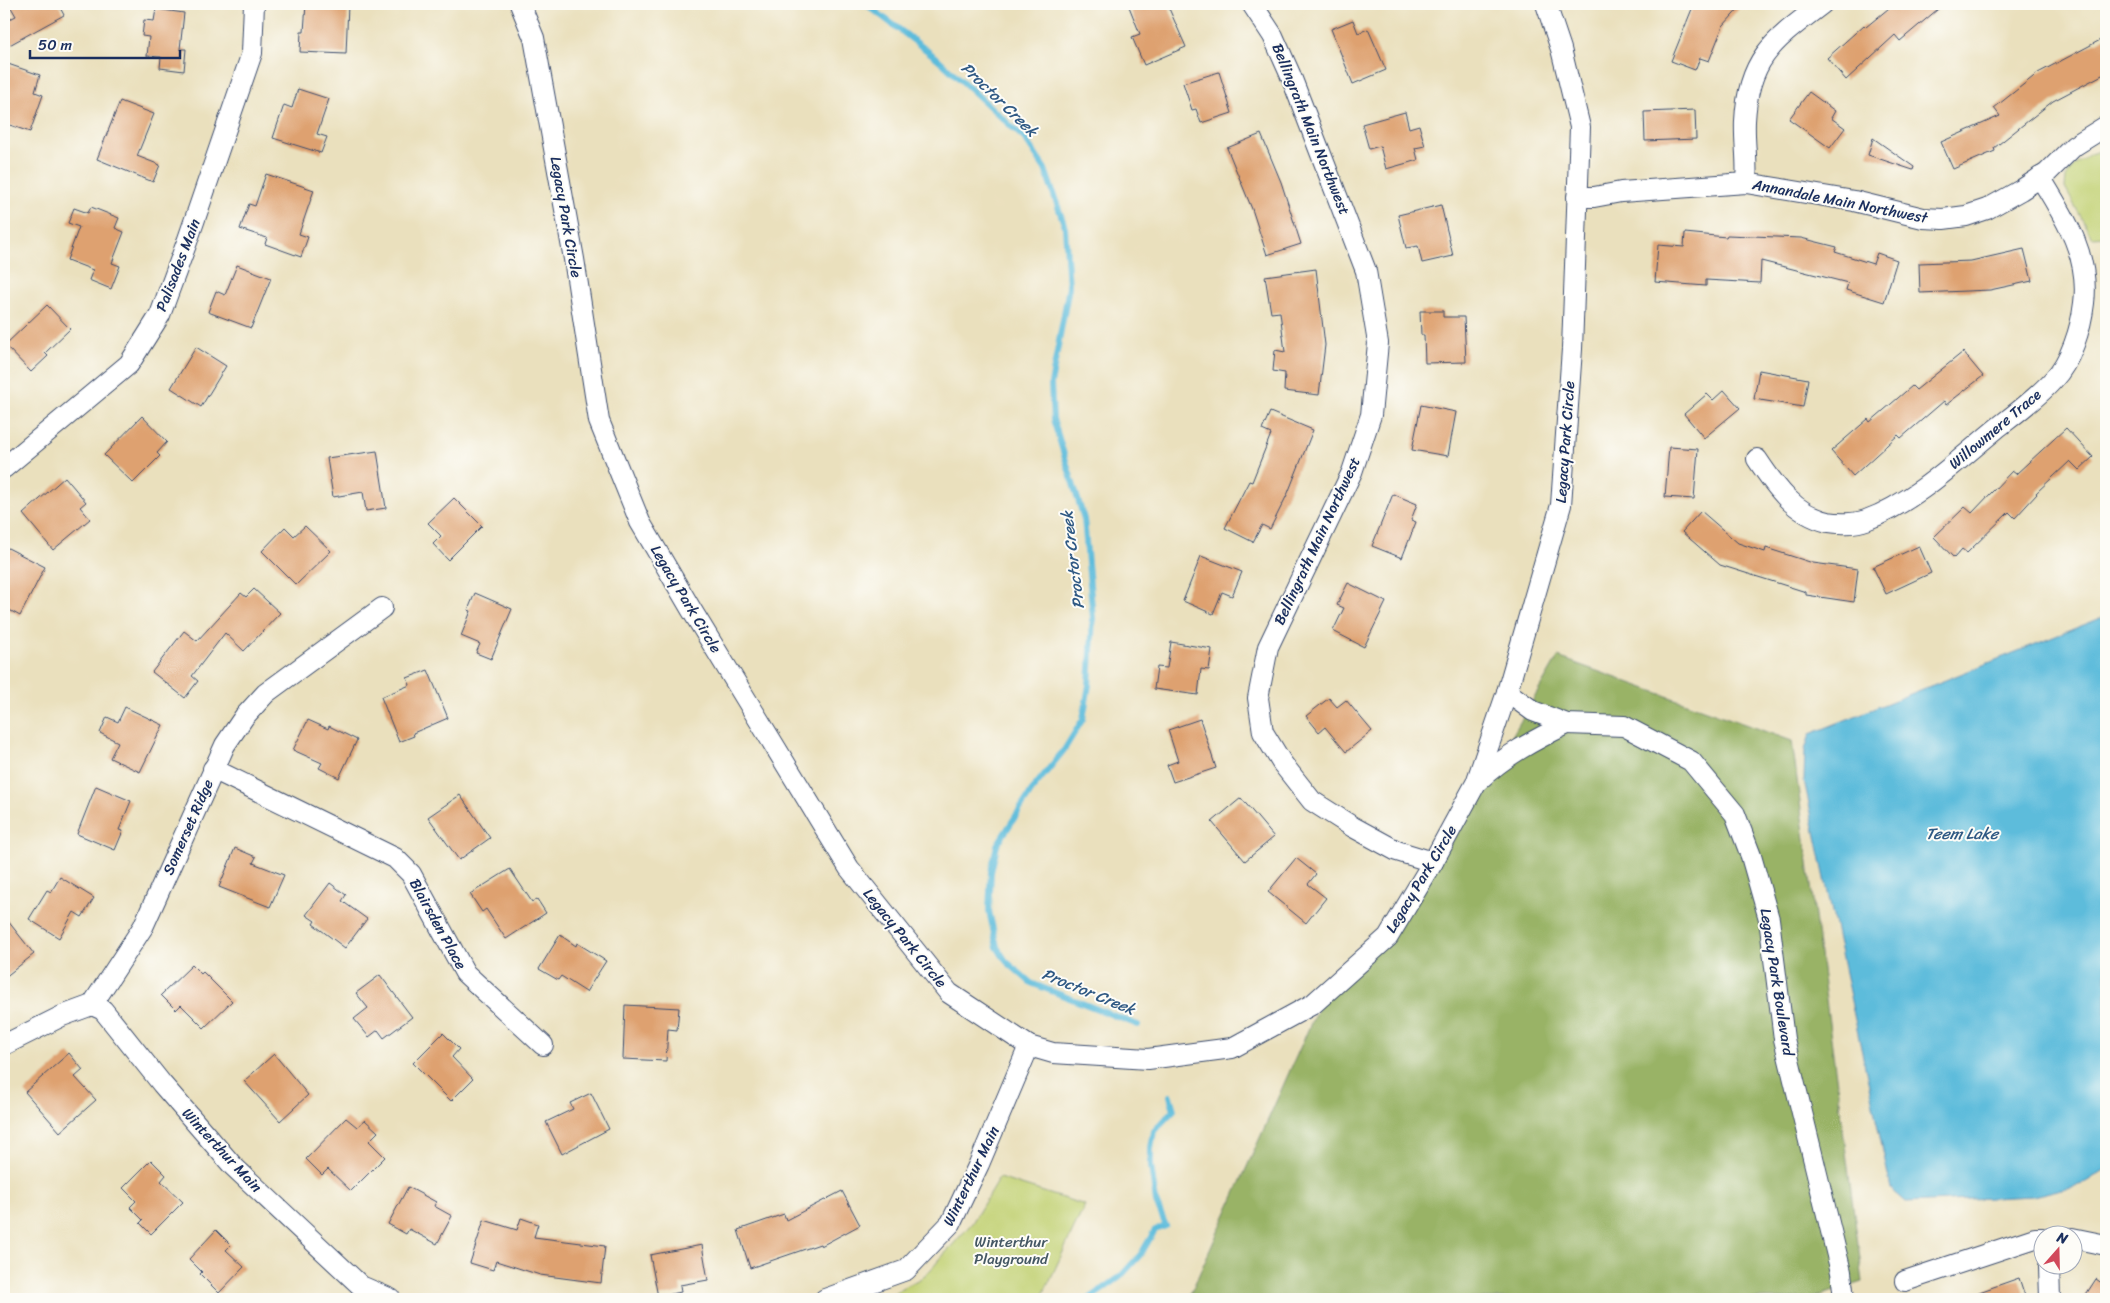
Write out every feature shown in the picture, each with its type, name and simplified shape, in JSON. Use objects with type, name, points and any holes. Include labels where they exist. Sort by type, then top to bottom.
[{"type":"street","name":"Palisades Main","points":[[4,468],[128,364],[160,315],[252,53],[254,4]]},
{"type":"street","name":"Legacy Park Circle","points":[[520,4],[534,38],[572,249],[600,421],[640,522],[849,868],[949,993],[1028,1046],[1053,1053],[1148,1059],[1232,1048],[1313,1004],[1388,937],[1433,862],[1476,783],[1506,692],[1561,505],[1572,349],[1580,127],[1561,49],[1546,4]]},
{"type":"street","name":"Bellingrath Main Northwest","points":[[1252,4],[1274,36],[1366,271],[1378,343],[1371,415],[1352,472],[1268,647],[1258,698],[1263,732],[1282,763],[1312,800],[1353,828],[1397,851],[1433,862]]},
{"type":"street","points":[[1746,183],[1748,167],[1745,121],[1751,77],[1762,58],[1779,36],[1822,4]]},
{"type":"street","name":"Annandale Main Northwest","points":[[1577,197],[1746,183],[1845,200],[1923,218],[1943,219],[1966,216],[1987,209],[2047,173],[2074,146],[2106,126]]},
{"type":"street","name":"Willowmere Trace","points":[[1757,458],[1774,484],[1791,504],[1804,512],[1829,522],[1849,523],[1865,520],[1904,500],[1952,465],[2054,380],[2070,353],[2076,336],[2084,303],[2084,280],[2079,249],[2068,224],[2040,177]]},
{"type":"street","name":"Somerset Ridge","points":[[92,1005],[143,927],[224,745],[244,717],[266,693],[382,608]]},
{"type":"street","name":"Legacy Park Boulevard","points":[[1506,692],[1532,711],[1566,724],[1624,726],[1691,761],[1735,814],[1751,856],[1769,919],[1784,1039],[1841,1272],[1844,1299]]},
{"type":"street","points":[[1476,783],[1492,768],[1527,743],[1566,724]]},
{"type":"street","name":"Blairsden Place","points":[[213,769],[395,858],[411,874],[466,973],[543,1045]]},
{"type":"street","name":"Winterthur Main","points":[[92,1005],[103,1010],[162,1084],[233,1166],[361,1286],[391,1299]]},
{"type":"street","points":[[4,1045],[62,1016],[92,1005]]},
{"type":"street","name":"Winterthur Main","points":[[825,1299],[906,1270],[951,1223],[979,1164],[1028,1046]]},
{"type":"street","points":[[1905,1281],[2032,1239]]},
{"type":"street","points":[[2082,1240],[2106,1245]]},
{"type":"street","points":[[2049,1276],[2050,1299]]},
{"type":"green space","points":[[2106,149],[2106,236],[2092,237],[2065,188],[2066,178],[2073,167],[2090,154]]},
{"type":"green space","points":[[1558,657],[1792,741],[1863,1282],[1809,1299],[1188,1299],[1320,1003],[1430,877]]},
{"type":"green space","name":"Winterthur Playground","points":[[999,1178],[1085,1205],[1041,1299],[882,1299],[925,1276],[972,1223]]},
{"type":"water","name":"Teem Lake","points":[[2106,616],[2106,1169],[2083,1184],[2033,1196],[1906,1202],[1891,1189],[1804,780],[1805,750],[1810,734]]},
{"type":"building","points":[[9,4],[58,4],[64,15],[4,48],[4,22],[16,16]]},
{"type":"building","points":[[306,4],[348,4],[346,54],[300,52]]},
{"type":"building","points":[[1128,4],[1167,4],[1186,47],[1144,65],[1132,37],[1140,34]]},
{"type":"building","points":[[1694,4],[1743,4],[1723,26],[1709,61],[1700,58],[1695,70],[1671,61]]},
{"type":"building","points":[[1894,4],[1944,4],[1900,41],[1895,35],[1846,80],[1827,58],[1864,25],[1866,27]]},
{"type":"building","points":[[156,9],[184,13],[180,49],[186,49],[184,71],[160,68],[161,57],[147,56],[149,37],[142,36],[144,20],[154,21]]},
{"type":"building","points":[[1353,20],[1358,33],[1368,29],[1386,70],[1353,84],[1331,29]]},
{"type":"building","points":[[2106,37],[2106,73],[2053,101],[1994,148],[1995,151],[1953,169],[1941,142],[2000,116],[1994,108],[2038,73]]},
{"type":"building","points":[[8,64],[40,75],[35,92],[43,95],[30,132],[4,123],[4,76]]},
{"type":"building","points":[[1219,72],[1232,113],[1201,123],[1196,109],[1192,110],[1183,83]]},
{"type":"building","points":[[298,89],[329,99],[317,134],[327,137],[321,153],[273,138],[284,105],[292,108]]},
{"type":"building","points":[[1809,92],[1835,111],[1831,118],[1845,128],[1830,148],[1789,119]]},
{"type":"building","points":[[120,101],[154,114],[137,156],[160,165],[153,182],[97,159]]},
{"type":"building","points":[[1695,110],[1696,139],[1645,141],[1644,112]]},
{"type":"building","points":[[1405,112],[1409,128],[1419,125],[1425,146],[1415,148],[1418,160],[1386,169],[1380,146],[1369,149],[1362,124]]},
{"type":"building","points":[[1261,134],[1281,182],[1301,244],[1267,255],[1252,209],[1227,148]]},
{"type":"building","points":[[1873,138],[1914,167],[1913,170],[1868,155]]},
{"type":"building","points":[[266,174],[314,190],[299,234],[308,237],[301,257],[265,244],[267,238],[240,229],[249,204],[255,206]]},
{"type":"building","points":[[1441,205],[1453,256],[1422,263],[1418,246],[1406,248],[1398,215]]},
{"type":"building","points":[[91,207],[119,218],[115,228],[124,232],[112,263],[120,266],[111,289],[89,280],[93,270],[67,260],[79,227],[68,223],[74,208],[88,213]]},
{"type":"building","points":[[1685,233],[1726,237],[1727,235],[1801,238],[1837,247],[1835,252],[1873,264],[1877,253],[1897,260],[1884,302],[1846,290],[1848,283],[1761,261],[1760,283],[1706,280],[1706,286],[1655,282],[1658,245],[1684,247]]},
{"type":"building","points":[[2024,249],[2032,281],[1990,290],[1920,293],[1919,263],[1971,261]]},
{"type":"building","points":[[237,265],[271,278],[251,328],[208,312],[216,291],[225,295]]},
{"type":"building","points":[[1316,269],[1325,345],[1319,395],[1284,391],[1285,373],[1273,371],[1275,350],[1285,352],[1280,312],[1271,313],[1265,276]]},
{"type":"building","points":[[47,305],[70,329],[45,353],[48,356],[31,372],[5,345]]},
{"type":"building","points":[[1420,311],[1443,311],[1443,317],[1464,317],[1466,362],[1425,363],[1424,335],[1421,335]]},
{"type":"building","points":[[196,347],[226,366],[201,407],[171,388]]},
{"type":"building","points":[[1963,352],[1983,376],[1946,405],[1944,401],[1901,438],[1898,435],[1853,476],[1831,451],[1868,419],[1870,422],[1912,386],[1916,390]]},
{"type":"building","points":[[1759,370],[1808,379],[1803,407],[1754,399]]},
{"type":"building","points":[[1724,390],[1740,408],[1704,438],[1684,414],[1707,394],[1713,400]]},
{"type":"building","points":[[1421,405],[1456,412],[1448,456],[1412,450]]},
{"type":"building","points":[[1270,412],[1313,430],[1288,493],[1270,529],[1262,525],[1253,542],[1225,528],[1249,481],[1252,482],[1271,434],[1262,430]]},
{"type":"building","points":[[142,416],[167,442],[157,453],[160,456],[133,483],[104,455]]},
{"type":"building","points":[[2066,428],[2093,457],[2079,470],[2070,461],[2036,493],[2015,518],[2009,512],[1967,553],[1962,549],[1954,558],[1934,537],[1965,507],[1972,513],[2012,471],[2016,474]]},
{"type":"building","points":[[1669,447],[1698,449],[1694,499],[1665,497]]},
{"type":"building","points":[[377,451],[386,508],[366,511],[363,492],[333,497],[327,458]]},
{"type":"building","points":[[65,477],[86,502],[80,507],[90,519],[53,550],[23,514]]},
{"type":"building","points":[[1393,494],[1417,504],[1411,520],[1416,522],[1402,558],[1372,546]]},
{"type":"building","points":[[454,498],[482,526],[448,560],[433,544],[441,536],[428,523]]},
{"type":"building","points":[[1701,511],[1738,543],[1765,552],[1766,548],[1813,563],[1858,569],[1854,602],[1806,595],[1806,592],[1720,565],[1682,532]]},
{"type":"building","points":[[305,526],[331,551],[296,585],[262,551],[285,527],[294,536]]},
{"type":"building","points":[[4,546],[45,567],[20,616],[4,607]]},
{"type":"building","points":[[1919,546],[1931,573],[1886,594],[1873,567]]},
{"type":"building","points":[[1201,556],[1242,572],[1232,596],[1222,592],[1213,614],[1183,601]]},
{"type":"building","points":[[1348,583],[1386,602],[1364,647],[1333,631],[1344,608],[1337,605]]},
{"type":"building","points":[[254,589],[280,613],[244,651],[225,633],[192,676],[198,681],[185,698],[152,672],[184,631],[197,641],[241,593],[246,597]]},
{"type":"building","points":[[475,593],[512,609],[491,659],[476,653],[480,644],[461,636],[471,611],[468,610]]},
{"type":"building","points":[[1171,642],[1212,649],[1209,670],[1201,669],[1198,695],[1154,689],[1157,667],[1167,668]]},
{"type":"building","points":[[428,670],[448,718],[413,733],[414,736],[399,742],[381,697],[410,685],[407,678]]},
{"type":"building","points":[[1329,698],[1337,707],[1346,700],[1372,731],[1346,752],[1325,727],[1319,732],[1306,716]]},
{"type":"building","points":[[125,707],[163,725],[140,772],[110,758],[118,742],[100,733],[107,717],[118,722]]},
{"type":"building","points":[[1200,719],[1216,768],[1173,782],[1167,765],[1178,761],[1168,730]]},
{"type":"building","points":[[308,720],[328,729],[329,726],[357,740],[339,778],[319,768],[322,763],[293,750]]},
{"type":"building","points":[[96,786],[131,801],[119,830],[123,831],[115,850],[77,834]]},
{"type":"building","points":[[460,795],[490,838],[459,860],[428,817]]},
{"type":"building","points":[[1241,798],[1274,837],[1245,861],[1212,822]]},
{"type":"building","points":[[235,848],[256,857],[253,863],[284,875],[270,907],[219,887]]},
{"type":"building","points":[[1296,858],[1316,874],[1308,884],[1326,898],[1306,923],[1268,892]]},
{"type":"building","points":[[510,869],[532,902],[537,899],[546,913],[506,939],[486,909],[482,912],[470,894]]},
{"type":"building","points":[[60,877],[94,898],[82,917],[74,912],[59,938],[29,919],[47,890],[51,892]]},
{"type":"building","points":[[330,883],[346,895],[342,901],[367,919],[345,948],[313,924],[315,921],[306,915]]},
{"type":"building","points":[[4,916],[34,954],[4,978]]},
{"type":"building","points":[[560,935],[576,946],[577,943],[606,961],[586,992],[561,976],[558,980],[539,969]]},
{"type":"building","points":[[192,965],[201,974],[203,972],[232,1001],[204,1028],[181,1005],[176,1010],[161,995]]},
{"type":"building","points":[[380,975],[412,1017],[384,1038],[378,1030],[369,1037],[354,1019],[368,1008],[356,993]]},
{"type":"building","points":[[625,1005],[679,1008],[677,1030],[668,1029],[666,1061],[623,1059]]},
{"type":"building","points":[[443,1033],[459,1049],[452,1057],[473,1079],[451,1101],[413,1063]]},
{"type":"building","points":[[69,1053],[83,1070],[75,1077],[96,1100],[60,1132],[25,1092]]},
{"type":"building","points":[[274,1054],[308,1095],[280,1121],[244,1081]]},
{"type":"building","points":[[591,1093],[609,1129],[562,1154],[546,1122],[573,1109],[570,1103]]},
{"type":"building","points":[[346,1118],[357,1127],[365,1120],[378,1132],[369,1141],[385,1157],[351,1191],[328,1169],[322,1175],[306,1159]]},
{"type":"building","points":[[151,1160],[166,1175],[161,1181],[183,1202],[151,1234],[140,1223],[143,1220],[130,1207],[136,1201],[123,1188]]},
{"type":"building","points":[[408,1187],[436,1202],[434,1206],[452,1216],[437,1244],[409,1229],[406,1234],[388,1224]]},
{"type":"building","points":[[842,1191],[860,1225],[821,1246],[820,1244],[750,1268],[738,1230],[784,1214],[786,1220]]},
{"type":"building","points":[[521,1218],[538,1224],[534,1237],[605,1246],[601,1283],[540,1275],[496,1261],[493,1270],[470,1263],[484,1220],[517,1230]]},
{"type":"building","points":[[216,1230],[231,1245],[226,1250],[244,1267],[219,1293],[200,1274],[202,1272],[189,1259]]},
{"type":"building","points":[[702,1245],[708,1280],[680,1285],[681,1292],[658,1297],[650,1255]]},
{"type":"building","points":[[2019,1278],[2026,1299],[1966,1299],[1965,1297]]},
{"type":"building","points":[[2096,1279],[2106,1286],[2106,1299],[2083,1299]]},
{"type":"waterway","name":"Proctor Creek","points":[[866,4],[938,59],[1025,139],[1045,169],[1065,227],[1069,287],[1051,384],[1053,419],[1084,519],[1093,618],[1089,685],[1083,719],[1064,750],[1035,786],[997,845],[991,872],[989,911],[997,947],[1006,961],[1031,983],[1138,1025]]},
{"type":"waterway","name":"Proctor Creek","points":[[1089,1299],[1120,1277],[1141,1254],[1155,1230],[1166,1226],[1156,1202],[1151,1166],[1151,1148],[1154,1131],[1174,1110],[1170,1096]]}]
